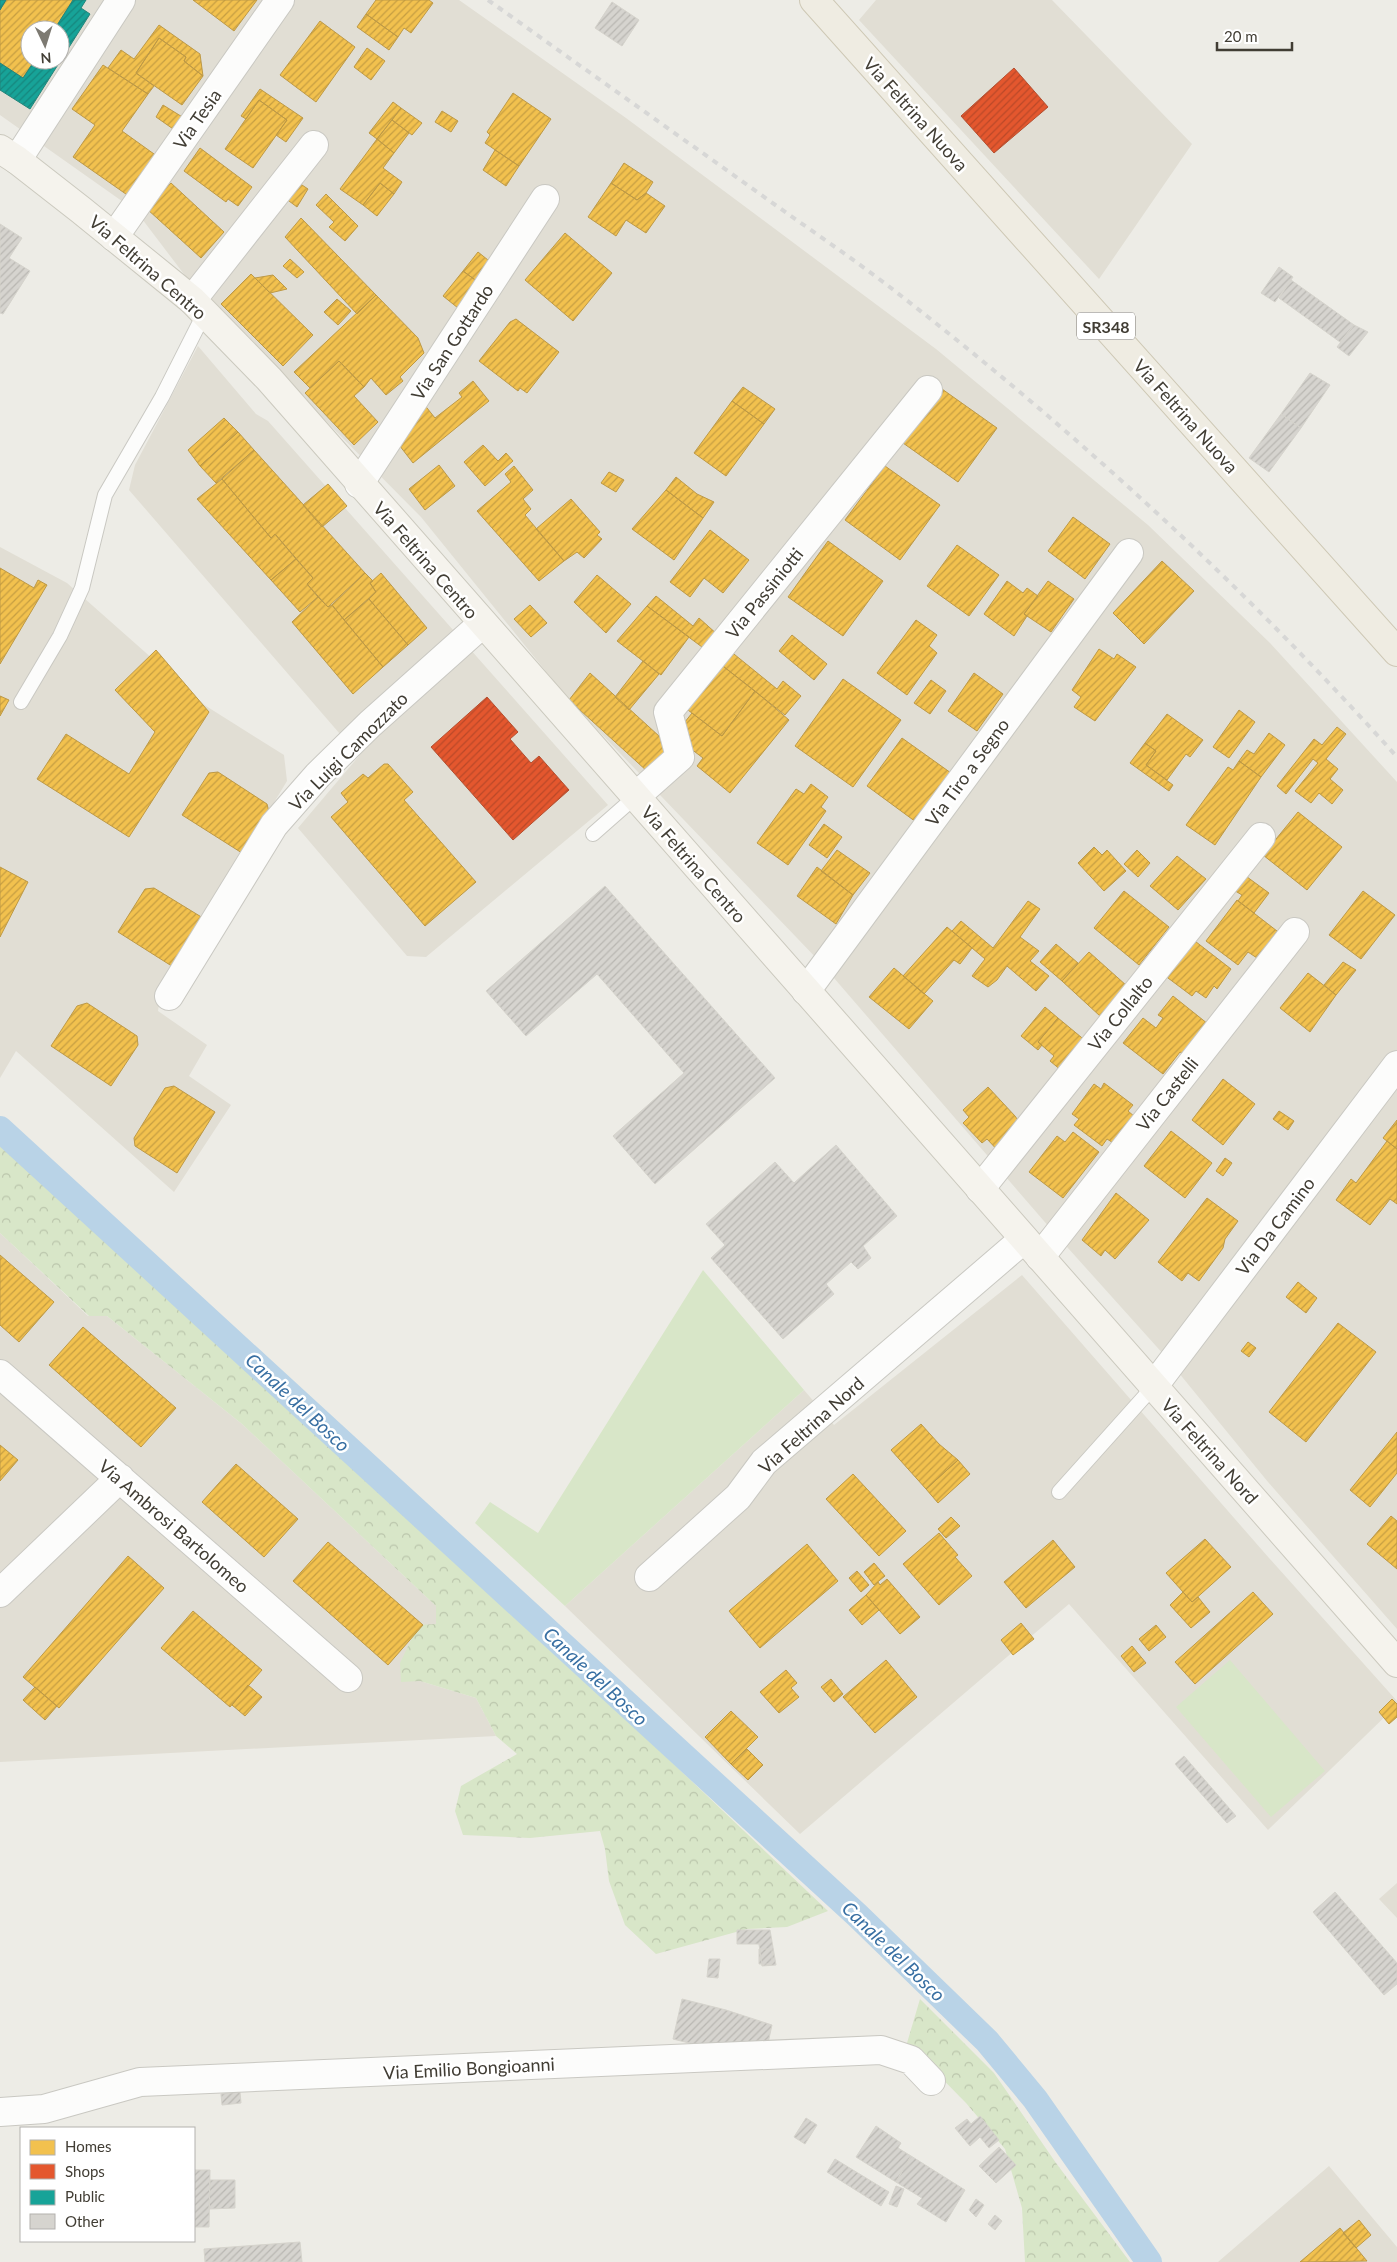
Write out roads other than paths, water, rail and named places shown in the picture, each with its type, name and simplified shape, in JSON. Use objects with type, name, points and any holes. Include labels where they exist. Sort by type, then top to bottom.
[{"type":"main road","name":"Via Feltrina Nuova","points":[[814,0],[1397,652]]},
{"type":"main road","name":"Via Feltrina Centro","points":[[9,155],[114,237],[198,307],[269,380],[806,991]]},
{"type":"main road","name":"Via Feltrina Nord","points":[[806,991],[1397,1663]]},
{"type":"street","name":"Via Feltrina Centro","points":[[9,155],[121,0]]},
{"type":"street","name":"Via Tesia","points":[[114,237],[280,0]]},
{"type":"street","points":[[198,307],[314,145]]},
{"type":"street","name":"Via San Gottardo","points":[[359,484],[545,199]]},
{"type":"street","name":"Via Passiniotti","points":[[635,797],[680,757],[668,712],[928,390]]},
{"type":"street","name":"Via Tiro a Segno","points":[[806,991],[1129,552]]},
{"type":"street","name":"Via Luigi Camozzato","points":[[169,996],[274,825],[318,775],[370,724],[482,624]]},
{"type":"street","name":"Via Collalto","points":[[980,1189],[1261,837]]},
{"type":"street","name":"Via Castelli","points":[[1032,1248],[1295,932]]},
{"type":"street","name":"Via Da Camino","points":[[1152,1386],[1397,1065]]},
{"type":"street","name":"Via Feltrina Nord","points":[[649,1577],[738,1497],[764,1462],[1032,1248]]},
{"type":"street","name":"Via Ambrosi Bartolomeo","points":[[0,1374],[348,1678]]},
{"type":"street","points":[[0,1593],[120,1478]]},
{"type":"street","name":"Via Emilio Bongioanni","points":[[0,2112],[44,2109],[140,2082],[881,2050],[911,2060],[931,2081]]},
{"type":"lane","points":[[21,702],[60,636],[82,588],[105,495],[162,396],[198,307]]},
{"type":"lane","points":[[594,834],[635,797]]},
{"type":"lane","points":[[1059,1492],[1152,1386]]},
{"type":"waterway","name":"Canale del Bosco","points":[[0,1129],[857,1915],[987,2041],[1035,2099],[1149,2262]]},
{"type":"railway","points":[[488,0],[875,276],[959,342],[1090,453],[1217,570],[1339,693],[1397,757]]}]
